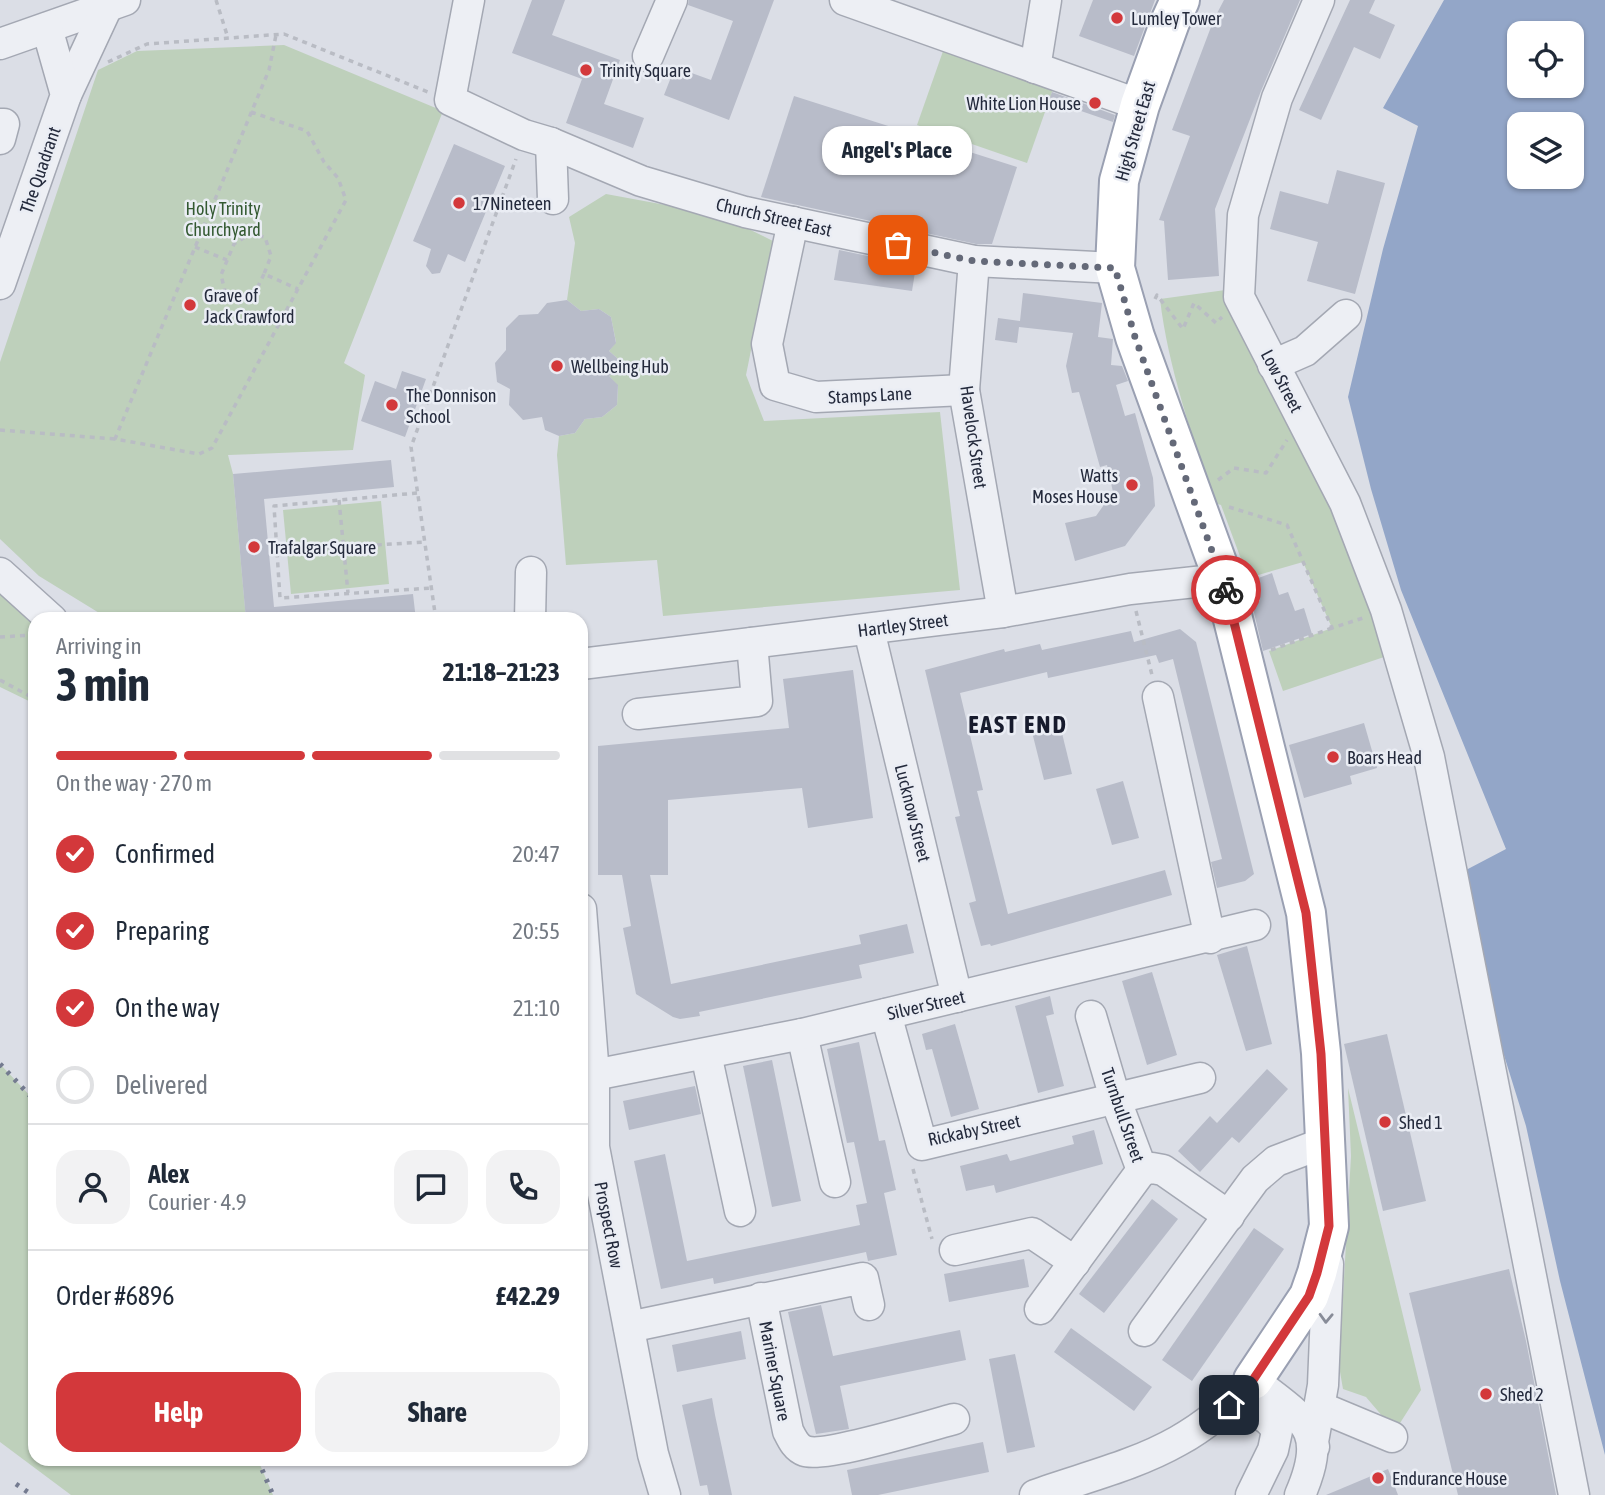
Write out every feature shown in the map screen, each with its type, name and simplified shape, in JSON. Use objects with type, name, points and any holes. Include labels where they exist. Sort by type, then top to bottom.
[{"type":"main road","name":"High Street East","points":[[1180,0],[1140,105],[1119,181],[1115,268],[1135,337],[1223,579],[1306,913],[1321,1054],[1326,1142],[1327,1236],[1309,1296],[1241,1392]]},
{"type":"street","points":[[450,100],[469,0]]},
{"type":"street","points":[[648,56],[672,0]]},
{"type":"street","name":"Low Street","points":[[1319,0],[1277,98],[1243,215],[1239,297],[1345,503],[1386,610],[1429,757],[1574,1495]]},
{"type":"street","points":[[858,2],[1140,105]]},
{"type":"street","points":[[1035,68],[1038,2]]},
{"type":"street","points":[[0,44],[116,4]]},
{"type":"street","name":"The Quadrant","points":[[0,284],[70,86],[116,4]]},
{"type":"street","points":[[47,28],[70,86]]},
{"type":"street","name":"Church Street East","points":[[450,100],[641,181],[745,212],[974,261],[1115,268]]},
{"type":"street","points":[[0,124],[4,124],[0,139]]},
{"type":"street","points":[[538,139],[552,199]]},
{"type":"street","name":"Stamps Lane","points":[[793,222],[766,344],[775,385],[816,397],[964,390]]},
{"type":"street","name":"Havelock Street","points":[[974,261],[964,390],[1003,612]]},
{"type":"street","points":[[1273,365],[1305,351],[1346,315]]},
{"type":"street","points":[[530,612],[531,572]]},
{"type":"street","points":[[0,573],[43,612]]},
{"type":"street","name":"Hartley Street","points":[[588,663],[869,630],[1003,612],[1130,589],[1223,579]]},
{"type":"street","name":"Lucknow Street","points":[[869,630],[957,997]]},
{"type":"street","points":[[638,714],[757,701],[752,643]]},
{"type":"street","points":[[1157,697],[1210,937]]},
{"type":"street","name":"Silver Street","points":[[594,1075],[802,1034],[1255,925]]},
{"type":"street","name":"Prospect Row","points":[[588,998],[594,1075],[594,1147],[653,1454],[665,1495]]},
{"type":"street","name":"Rickaby Street","points":[[886,1014],[922,1145],[1200,1078]]},
{"type":"street","name":"Turnbull Street","points":[[1041,1309],[1142,1170],[1115,1098],[1091,1016]]},
{"type":"street","points":[[802,1034],[835,1182]]},
{"type":"street","points":[[706,1054],[740,1211]]},
{"type":"street","points":[[1144,1331],[1255,1180],[1276,1161],[1326,1142]]},
{"type":"street","points":[[1142,1170],[1163,1170],[1228,1216]]},
{"type":"street","points":[[955,1250],[1032,1233],[1075,1262]]},
{"type":"street","points":[[1284,1495],[1297,1467],[1323,1385],[1327,1236]]},
{"type":"street","points":[[629,1327],[863,1278],[869,1305]]},
{"type":"street","name":"Mariner Square","points":[[761,1298],[788,1431],[793,1443],[802,1451],[826,1452],[954,1419]]},
{"type":"street","points":[[1241,1392],[1310,1426],[1392,1437]]},
{"type":"street","points":[[1035,1495],[1177,1442],[1241,1392]]},
{"type":"street","points":[[1241,1392],[1245,1408],[1268,1418],[1277,1431],[1273,1450],[1251,1495]]},
{"type":"street","points":[[1300,1495],[1311,1468],[1310,1426]]},
{"type":"street","points":[[1310,1426],[1320,1464],[1320,1495]]},
{"type":"path","points":[[216,0],[228,38]]},
{"type":"path","points":[[70,86],[147,44],[284,34],[450,100]]},
{"type":"path","points":[[115,439],[269,70],[276,35]]},
{"type":"path","points":[[0,430],[115,439],[199,454],[212,449],[346,200],[338,178],[324,162],[307,131],[251,112]]},
{"type":"path","points":[[435,612],[411,447],[538,139]]},
{"type":"path","points":[[250,234],[265,237],[271,256],[264,274],[254,295],[242,304],[227,299],[220,275],[234,244],[250,234]]},
{"type":"path","points":[[195,247],[227,260]]},
{"type":"path","points":[[264,274],[298,289]]},
{"type":"path","points":[[1135,337],[1157,295],[1184,329],[1194,303],[1216,323],[1239,297]]},
{"type":"path","points":[[1193,497],[1234,468],[1266,472],[1284,441],[1308,430]]},
{"type":"path","points":[[418,493],[274,506],[280,598],[432,588]]},
{"type":"path","points":[[1193,497],[1287,525],[1332,628]]},
{"type":"path","points":[[339,500],[348,593]]},
{"type":"path","points":[[277,551],[425,542]]},
{"type":"path","points":[[1130,589],[1157,697]]},
{"type":"path","points":[[1243,661],[1386,610]]},
{"type":"path","points":[[0,637],[28,635]]},
{"type":"path","points":[[0,680],[28,695]]},
{"type":"path","points":[[922,1145],[911,1163],[933,1244],[942,1242],[955,1250]]},
{"type":"green space","points":[[948,37],[1058,75],[1027,163],[917,125]]},
{"type":"green space","name":"Holy Trinity Churchyard","points":[[284,45],[443,111],[344,363],[365,375],[353,450],[228,455],[233,474],[245,612],[98,612],[39,576],[0,539],[0,362],[98,70],[137,51]]},
{"type":"green space","points":[[606,194],[720,215],[773,241],[746,375],[764,421],[940,412],[960,590],[663,616],[657,560],[566,565],[557,455],[559,436],[575,433],[585,419],[602,417],[617,405],[618,386],[609,376],[618,369],[617,358],[609,351],[616,342],[611,317],[599,309],[581,311],[567,300],[575,243],[569,217]]},
{"type":"green space","points":[[1240,288],[1338,508],[1390,655],[1283,691],[1269,651],[1332,628],[1303,562],[1248,578],[1221,505],[1214,503],[1190,428],[1169,351],[1160,299]]},
{"type":"green space","points":[[381,501],[389,584],[291,594],[283,510]]},
{"type":"green space","points":[[0,573],[29,612],[28,701],[0,687]]},
{"type":"green space","points":[[0,1064],[28,1094],[28,1463],[0,1442]]},
{"type":"green space","points":[[1348,1088],[1421,1390],[1395,1431],[1366,1397],[1343,1389],[1339,1366],[1351,1156]]},
{"type":"green space","points":[[32,1466],[261,1466],[273,1495],[71,1495]]},
{"type":"water","points":[[1444,0],[1605,0],[1605,1455],[1560,1281],[1526,1126],[1489,1007],[1466,870],[1506,849],[1401,590],[1371,489],[1348,397],[1383,249],[1418,126],[1383,108]]},
{"type":"building","name":"Trinity Square","points":[[532,0],[565,0],[552,35],[620,60],[604,104],[644,118],[633,148],[566,123],[582,79],[512,53]]},
{"type":"building","name":"Trinity Square","points":[[689,0],[774,0],[729,120],[664,95],[675,67],[711,80],[733,21],[688,5]]},
{"type":"building","name":"Lumley Tower","points":[[1093,0],[1155,0],[1134,56],[1079,36]]},
{"type":"building","points":[[1224,0],[1300,0],[1215,209],[1219,276],[1168,280],[1164,221],[1159,220],[1190,136],[1172,130],[1214,19]]},
{"type":"building","points":[[1350,0],[1375,0],[1369,13],[1395,25],[1380,59],[1354,47],[1321,120],[1299,110]]},
{"type":"building","points":[[1052,92],[1115,115],[1113,122],[1049,100]]},
{"type":"building","points":[[794,96],[1017,167],[992,244],[976,244],[761,197]]},
{"type":"building","name":"17Nineteen","points":[[454,144],[505,166],[465,262],[448,254],[440,273],[432,274],[426,266],[431,249],[413,241]]},
{"type":"building","points":[[1337,170],[1385,183],[1355,294],[1307,281],[1318,242],[1270,229],[1280,191],[1328,204]]},
{"type":"building","points":[[839,250],[916,266],[912,291],[834,280]]},
{"type":"building","points":[[1023,293],[1102,303],[1098,337],[1113,339],[1111,365],[1122,366],[1128,381],[1116,385],[1125,416],[1135,413],[1153,478],[1155,506],[1125,546],[1075,561],[1065,523],[1096,516],[1113,492],[1107,465],[1100,467],[1079,392],[1072,393],[1066,366],[1073,333],[1019,327],[1017,343],[995,340],[998,318],[1020,321]]},
{"type":"building","name":"Wellbeing Hub","points":[[567,300],[581,311],[599,309],[611,317],[616,343],[609,351],[617,358],[618,370],[609,376],[618,385],[617,405],[602,417],[585,419],[575,433],[559,436],[545,430],[542,417],[523,420],[509,405],[510,389],[497,382],[495,363],[506,350],[506,328],[519,315],[538,314],[547,303]]},
{"type":"building","name":"The Donnison School","points":[[402,371],[426,379],[405,437],[361,421],[375,381],[396,389]]},
{"type":"building","name":"Trafalgar Square","points":[[391,460],[394,487],[264,499],[274,607],[413,594],[415,612],[245,612],[233,474]]},
{"type":"building","points":[[1272,573],[1279,595],[1288,592],[1295,611],[1304,608],[1312,634],[1263,651],[1252,604],[1260,601],[1253,580]]},
{"type":"building","points":[[1180,629],[1196,642],[1254,874],[1245,881],[1217,888],[1211,862],[1222,859],[1173,659],[1159,663],[1156,655],[1048,678],[1047,672],[960,693],[983,790],[977,791],[1008,914],[1165,870],[1172,895],[991,946],[981,946],[969,903],[976,901],[955,817],[960,816],[925,670],[1004,649],[1005,652],[1040,644],[1042,650],[1131,631],[1134,642]]},
{"type":"building","points":[[853,670],[873,818],[808,828],[802,788],[668,800],[668,875],[650,875],[671,984],[861,944],[859,935],[907,924],[914,953],[859,965],[862,978],[699,1012],[700,1016],[680,1019],[673,1017],[636,994],[623,928],[631,926],[622,875],[598,875],[598,746],[789,728],[783,679]]},
{"type":"building","points":[[1059,721],[1072,774],[1044,780],[1031,728]]},
{"type":"building","name":"Boars Head","points":[[1364,723],[1377,768],[1350,776],[1352,784],[1304,798],[1289,745]]},
{"type":"building","points":[[1123,781],[1139,838],[1112,845],[1096,789]]},
{"type":"building","points":[[1247,946],[1272,1044],[1246,1051],[1217,955]]},
{"type":"building","points":[[1152,972],[1177,1055],[1147,1065],[1122,981]]},
{"type":"building","points":[[1050,996],[1054,1014],[1046,1016],[1064,1086],[1038,1093],[1015,1006]]},
{"type":"building","points":[[955,1024],[979,1109],[951,1117],[932,1049],[926,1050],[922,1034]]},
{"type":"building","name":"Shed 1","points":[[1387,1034],[1426,1201],[1383,1211],[1344,1044]]},
{"type":"building","points":[[859,1042],[879,1141],[885,1140],[896,1190],[884,1193],[897,1255],[868,1261],[866,1252],[714,1284],[713,1278],[661,1289],[634,1161],[665,1154],[687,1261],[860,1225],[856,1205],[867,1203],[854,1142],[847,1143],[827,1049]]},
{"type":"building","points":[[772,1060],[801,1201],[772,1207],[743,1066]]},
{"type":"building","points":[[1267,1069],[1288,1089],[1239,1143],[1232,1137],[1200,1172],[1178,1151],[1210,1116],[1217,1123]]},
{"type":"building","points":[[695,1086],[701,1114],[629,1130],[623,1101]]},
{"type":"building","points":[[1094,1130],[1103,1164],[996,1193],[994,1185],[966,1191],[960,1166],[1007,1154],[1010,1161],[1074,1144],[1072,1136]]},
{"type":"building","points":[[1152,1199],[1178,1219],[1104,1313],[1079,1294]]},
{"type":"building","points":[[1254,1228],[1284,1249],[1192,1381],[1162,1360]]},
{"type":"building","points":[[1024,1259],[1029,1287],[949,1302],[944,1274]]},
{"type":"building","name":"Shed 2","points":[[1509,1269],[1556,1495],[1458,1495],[1409,1293]]},
{"type":"building","points":[[821,1305],[833,1356],[960,1330],[966,1360],[840,1386],[849,1429],[816,1434],[788,1312]]},
{"type":"building","points":[[1071,1328],[1152,1387],[1134,1411],[1054,1352]]},
{"type":"building","points":[[741,1331],[746,1359],[677,1372],[672,1345]]},
{"type":"building","points":[[1015,1354],[1035,1447],[1007,1453],[989,1359]]},
{"type":"building","points":[[712,1398],[732,1495],[709,1495],[707,1485],[700,1486],[682,1405]]},
{"type":"building","points":[[983,1442],[989,1472],[878,1495],[852,1495],[847,1470]]},
{"type":"building","name":"Endurance House","points":[[1388,1469],[1398,1495],[1326,1495]]},
{"type":"railway","points":[[0,1064],[28,1094]]},
{"type":"railway","points":[[261,1466],[273,1495]]},
{"type":"railway","points":[[16,1484],[32,1495]]},
{"type":"way so far","points":[[898,245],[974,261],[1115,268],[1135,337],[1226,590]]},
{"type":"place","name":"Lumley Tower","points":[[1117,18]]},
{"type":"place","name":"Trinity Square","points":[[586,70]]},
{"type":"place","name":"White Lion House","points":[[1095,103]]},
{"type":"place","name":"17Nineteen","points":[[459,203]]},
{"type":"place","name":"Angel's Place","points":[[898,245]]},
{"type":"place","name":"Grave of Jack Crawford","points":[[190,305]]},
{"type":"place","name":"Wellbeing Hub","points":[[557,366]]},
{"type":"place","name":"The Donnison School","points":[[392,405]]},
{"type":"place","name":"Watts Moses House","points":[[1132,485]]},
{"type":"place","name":"Trafalgar Square","points":[[254,547]]},
{"type":"place","name":"Boars Head","points":[[1333,757]]},
{"type":"place","name":"Shed 1","points":[[1385,1122]]},
{"type":"place","name":"Shed 2","points":[[1486,1394]]},
{"type":"place","name":"Endurance House","points":[[1378,1478]]},
{"type":"district","name":"EAST END","points":[[1018,724]]},
{"type":"route","points":[[1226,590],[1306,913],[1321,1054],[1329,1226],[1309,1296],[1253,1380],[1229,1405]]}]
